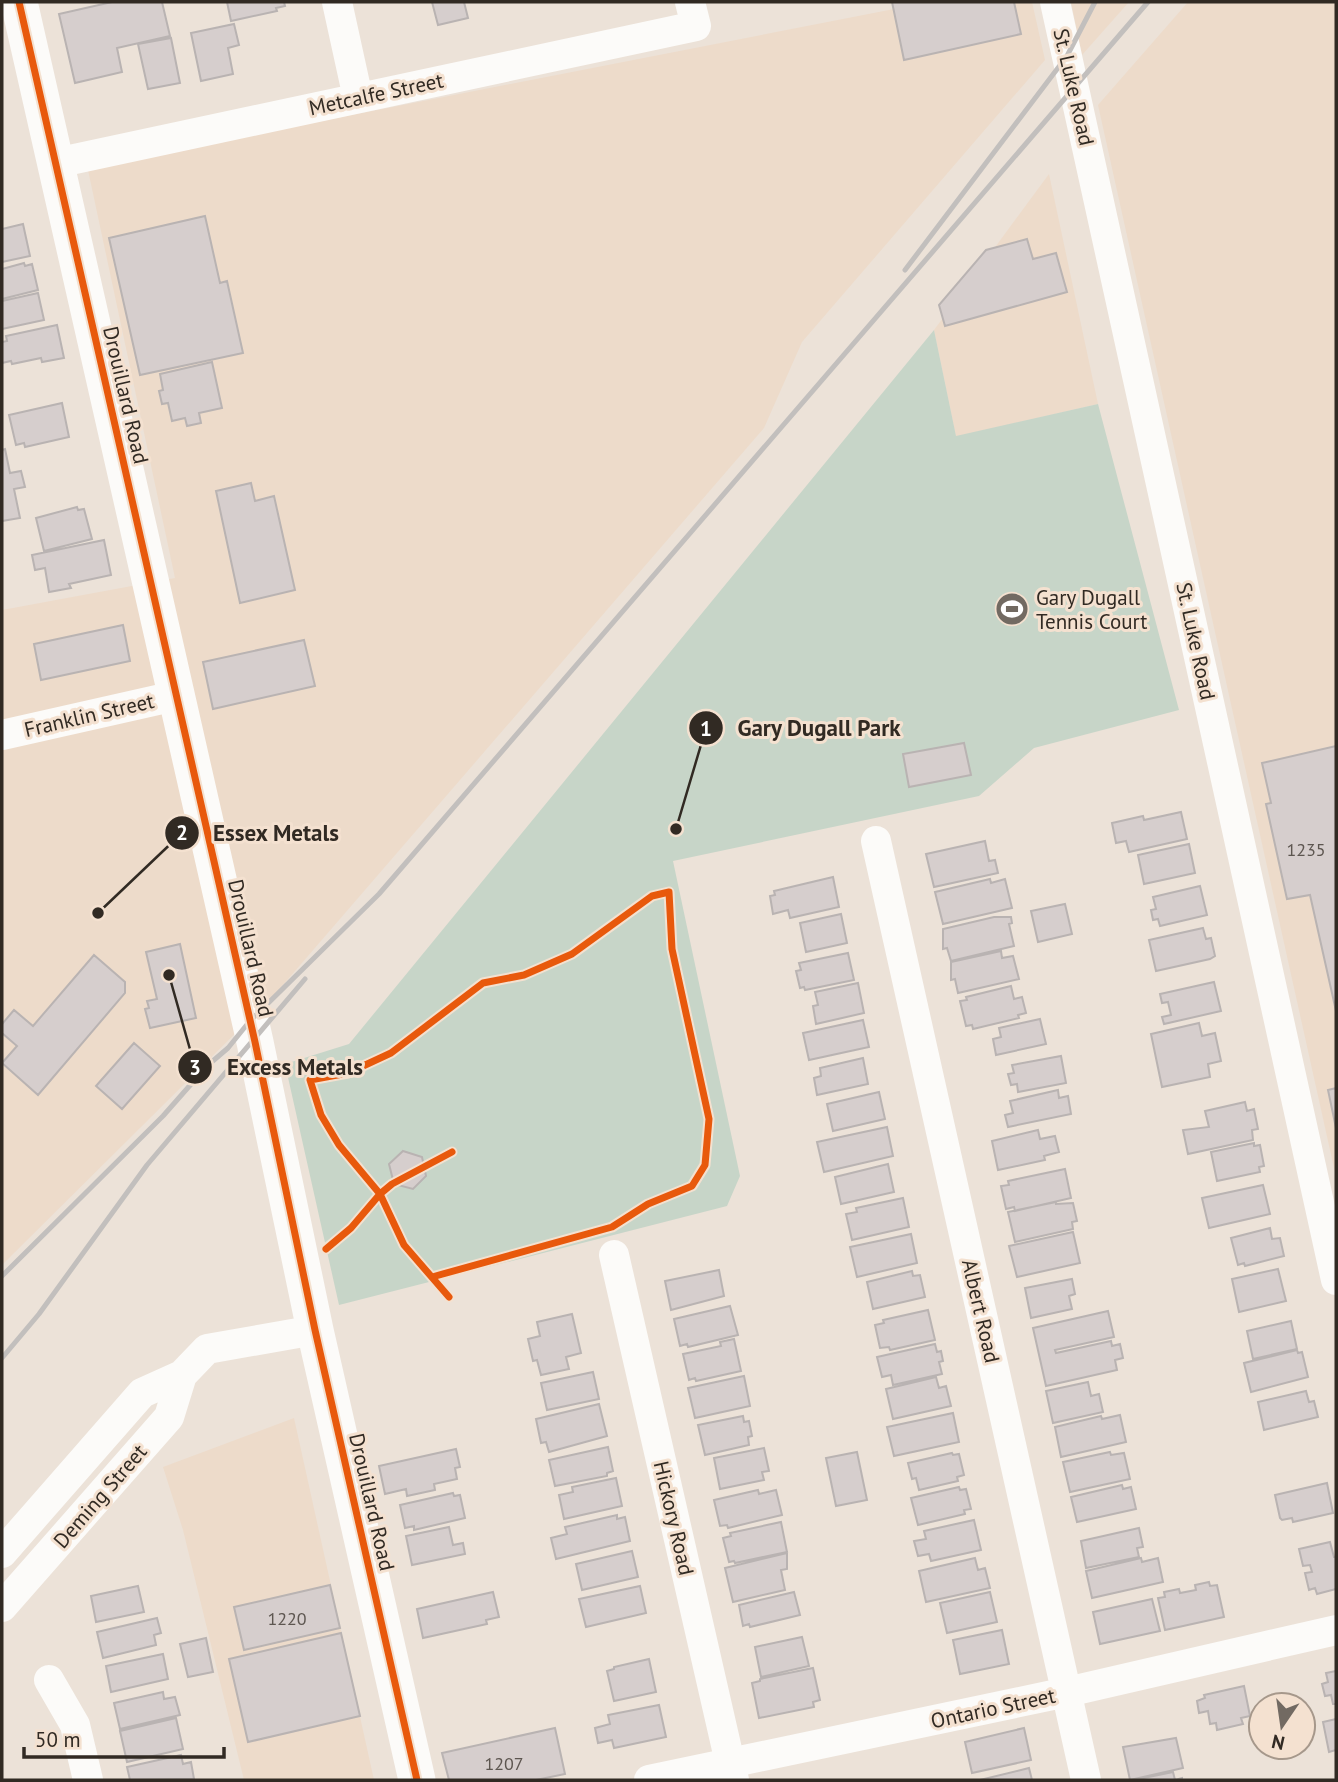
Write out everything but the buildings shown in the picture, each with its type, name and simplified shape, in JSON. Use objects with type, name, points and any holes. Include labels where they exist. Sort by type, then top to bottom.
[{"type":"street","name":"Drouillard Road","points":[[19,2],[255,1041],[315,1330],[417,1780]]},
{"type":"street","points":[[337,2],[358,98]]},
{"type":"street","name":"St. Luke Road","points":[[1055,2],[1336,1280]]},
{"type":"street","name":"Metcalfe Street","points":[[56,163],[358,98],[693,14]]},
{"type":"street","name":"Franklin Street","points":[[2,735],[176,696]]},
{"type":"street","name":"Albert Road","points":[[876,841],[1086,1780]]},
{"type":"street","name":"Hickory Road","points":[[614,1255],[732,1772]]},
{"type":"street","name":"Deming Street","points":[[2,1553],[142,1393],[182,1375],[207,1349],[315,1330]]},
{"type":"street","name":"Deming Street","points":[[2,1607],[169,1417],[182,1375]]},
{"type":"street","name":"Ontario Street","points":[[649,1780],[732,1772],[1336,1630]]},
{"type":"street","points":[[48,1680],[75,1725],[88,1780]]},
{"type":"shaded area","points":[[930,2],[1032,2],[1045,60],[802,342],[764,428],[276,993],[2,1265],[2,610],[175,578],[88,170],[219,141]]},
{"type":"shaded area","points":[[1071,2],[1129,2],[1082,55]]},
{"type":"shaded area","points":[[1188,2],[1336,2],[1336,1177],[1098,105]]},
{"type":"shaded area","points":[[1049,174],[1098,404],[956,437],[934,330]]},
{"type":"shaded area","points":[[294,1418],[374,1780],[244,1780],[183,1530],[163,1467]]},
{"type":"green space","points":[[934,330],[956,436],[1098,404],[1179,710],[1034,748],[979,796],[673,861],[740,1176],[727,1206],[339,1305],[285,1064],[349,1044]]},
{"type":"railway","points":[[905,270],[1067,56],[1095,2]]},
{"type":"railway","points":[[2,1276],[163,1116],[249,1022],[379,894],[1148,2]]},
{"type":"railway","points":[[2,1358],[39,1314],[147,1165],[305,979]]},
{"type":"cycle path","points":[[19,2],[255,1042],[315,1330],[417,1780]]},
{"type":"cycle path","points":[[432,1277],[612,1227],[648,1204],[692,1186],[705,1165],[709,1119],[672,949],[669,892],[652,896],[572,954],[524,975],[483,983],[391,1053],[348,1073],[310,1080],[321,1115],[339,1145],[380,1194],[404,1245],[449,1297]]},
{"type":"cycle path","points":[[326,1249],[351,1228],[392,1184],[452,1152]]},
{"type":"place","name":"Gary Dugall Tennis Court","points":[[1012,609]]},
{"type":"place","name":"Gary Dugall Park","points":[[676,829]]},
{"type":"place","name":"Essex Metals","points":[[98,913]]},
{"type":"place","name":"Excess Metals","points":[[169,975]]}]
